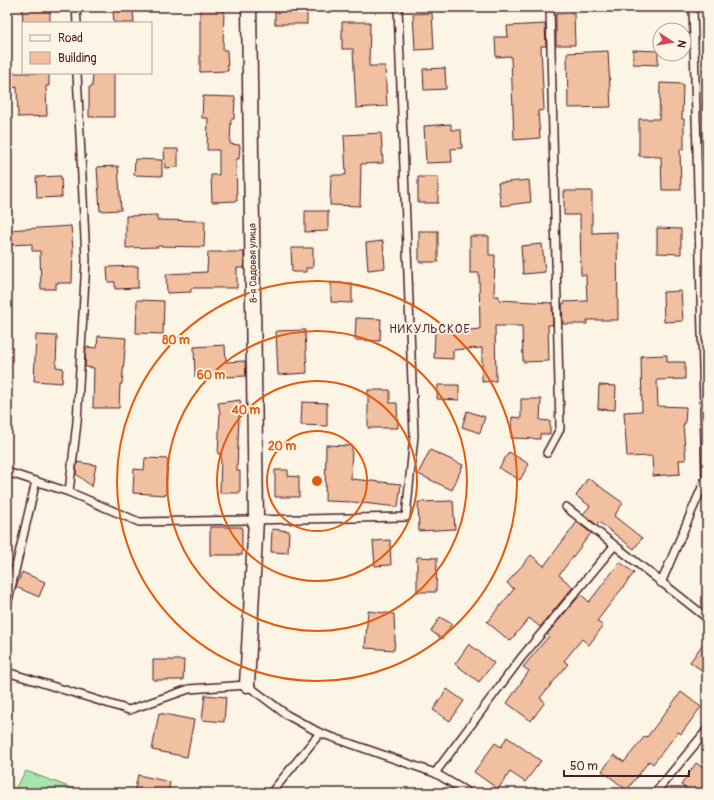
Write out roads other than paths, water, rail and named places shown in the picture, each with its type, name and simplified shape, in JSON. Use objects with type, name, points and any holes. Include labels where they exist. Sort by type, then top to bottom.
[{"type":"street","name":"8-я Садовая улица","points":[[247,684],[256,519],[249,7]]},
{"type":"lane","points":[[76,7],[77,22]]},
{"type":"lane","points":[[7,472],[69,492],[139,522],[406,517],[414,436],[398,7]]},
{"type":"lane","points":[[548,453],[560,429],[550,7]]},
{"type":"lane","points":[[661,583],[706,478],[693,7]]},
{"type":"lane","points":[[69,492],[77,422],[86,260],[77,74]]},
{"type":"lane","points":[[7,605],[36,481]]},
{"type":"lane","points":[[566,507],[707,618]]},
{"type":"lane","points":[[436,773],[521,658],[614,546]]},
{"type":"lane","points":[[7,672],[129,710],[189,689],[247,684],[287,715],[320,733],[436,773],[469,793]]},
{"type":"lane","points":[[655,793],[707,730]]},
{"type":"lane","points":[[271,793],[320,733]]},
{"type":"district","name":"НИКУЛЬСКОЕ","points":[[430,329]]}]
